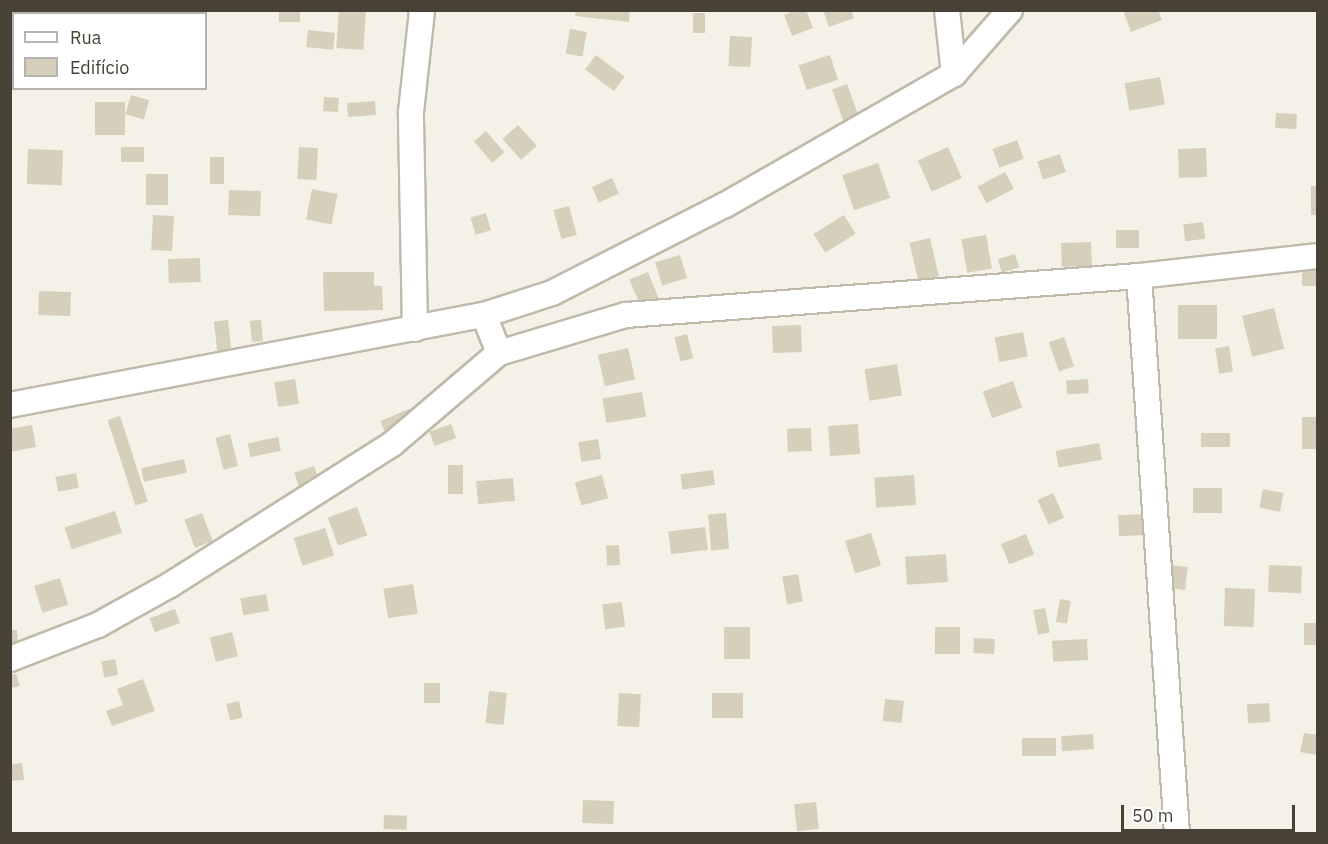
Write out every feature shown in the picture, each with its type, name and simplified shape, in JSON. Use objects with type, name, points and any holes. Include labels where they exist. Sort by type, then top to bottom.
[{"type":"street","points":[[415,329],[411,112],[422,10]]},
{"type":"street","points":[[947,10],[954,74]]},
{"type":"street","points":[[10,405],[484,315],[552,293],[632,253],[954,74],[1010,10]]},
{"type":"street","points":[[10,658],[98,625],[170,585],[392,444],[499,353],[626,315],[1139,276],[1317,255]]},
{"type":"street","points":[[1139,276],[1177,834]]},
{"type":"street","points":[[484,315],[499,353]]},
{"type":"building","points":[[279,10],[300,10],[300,22],[279,22]]},
{"type":"building","points":[[339,10],[366,12],[363,50],[336,48]]},
{"type":"building","points":[[576,10],[630,10],[629,22],[575,16]]},
{"type":"building","points":[[796,10],[806,10],[813,28],[792,36],[784,15]]},
{"type":"building","points":[[823,10],[851,10],[854,18],[829,27]]},
{"type":"building","points":[[1123,10],[1158,10],[1162,20],[1131,32]]},
{"type":"building","points":[[693,13],[705,13],[705,33],[693,33]]},
{"type":"building","points":[[570,29],[587,32],[582,57],[566,54]]},
{"type":"building","points":[[308,30],[335,33],[333,50],[306,47]]},
{"type":"building","points":[[730,36],[752,37],[750,67],[728,66]]},
{"type":"building","points":[[596,55],[625,77],[614,91],[585,69]]},
{"type":"building","points":[[830,55],[838,80],[807,90],[799,65]]},
{"type":"building","points":[[1160,77],[1165,105],[1129,111],[1125,83]]},
{"type":"building","points":[[847,84],[860,119],[845,124],[832,89]]},
{"type":"building","points":[[131,95],[149,100],[144,119],[125,114]]},
{"type":"building","points":[[324,97],[339,98],[338,112],[323,111]]},
{"type":"building","points":[[375,101],[376,115],[348,117],[347,103]]},
{"type":"building","points":[[95,102],[125,102],[125,135],[95,135]]},
{"type":"building","points":[[1276,113],[1297,114],[1296,129],[1275,128]]},
{"type":"building","points":[[518,125],[537,146],[521,160],[502,139]]},
{"type":"building","points":[[486,131],[504,152],[492,163],[474,141]]},
{"type":"building","points":[[1017,140],[1024,159],[999,168],[993,149]]},
{"type":"building","points":[[121,147],[144,147],[144,162],[121,162]]},
{"type":"building","points":[[299,147],[318,148],[316,180],[297,179]]},
{"type":"building","points":[[948,147],[962,178],[932,191],[918,160]]},
{"type":"building","points":[[1206,148],[1207,177],[1179,178],[1178,149]]},
{"type":"building","points":[[28,149],[63,150],[62,185],[27,184]]},
{"type":"building","points":[[1060,154],[1066,172],[1043,179],[1037,161]]},
{"type":"building","points":[[210,157],[224,157],[224,184],[210,184]]},
{"type":"building","points":[[878,163],[890,198],[854,210],[842,175]]},
{"type":"building","points":[[1005,172],[1014,189],[987,203],[978,187]]},
{"type":"building","points":[[146,174],[168,174],[168,205],[146,205]]},
{"type":"building","points":[[612,178],[619,194],[599,202],[592,187]]},
{"type":"building","points":[[1311,186],[1318,186],[1318,215],[1311,215]]},
{"type":"building","points":[[312,189],[338,194],[332,224],[306,219]]},
{"type":"building","points":[[229,190],[261,191],[260,216],[228,215]]},
{"type":"building","points":[[569,206],[577,235],[561,239],[554,210]]},
{"type":"building","points":[[486,213],[491,230],[476,235],[471,217]]},
{"type":"building","points":[[153,215],[174,216],[172,251],[151,250]]},
{"type":"building","points":[[844,215],[856,234],[825,253],[813,234]]},
{"type":"building","points":[[1203,222],[1205,239],[1185,241],[1183,224]]},
{"type":"building","points":[[1116,230],[1139,230],[1139,248],[1116,248]]},
{"type":"building","points":[[986,235],[992,268],[967,273],[961,239]]},
{"type":"building","points":[[930,238],[939,276],[918,281],[910,243]]},
{"type":"building","points":[[1091,242],[1092,266],[1062,267],[1061,243]]},
{"type":"building","points":[[1015,254],[1019,267],[1002,273],[998,259]]},
{"type":"building","points":[[680,255],[687,278],[662,286],[655,263]]},
{"type":"building","points":[[200,258],[201,282],[169,283],[168,259]]},
{"type":"building","points":[[1302,267],[1318,267],[1318,286],[1302,286]]},
{"type":"building","points":[[323,272],[374,272],[374,286],[382,286],[383,310],[324,311]]},
{"type":"building","points":[[648,272],[660,301],[641,308],[629,279]]},
{"type":"building","points":[[39,291],[71,292],[70,316],[38,315]]},
{"type":"building","points":[[1178,305],[1217,305],[1217,339],[1178,339]]},
{"type":"building","points":[[1274,308],[1284,349],[1252,357],[1242,316]]},
{"type":"building","points":[[228,320],[231,351],[217,352],[214,321]]},
{"type":"building","points":[[261,320],[263,341],[252,342],[250,321]]},
{"type":"building","points":[[801,325],[802,352],[773,353],[772,326]]},
{"type":"building","points":[[1023,332],[1028,357],[999,362],[995,338]]},
{"type":"building","points":[[687,334],[693,358],[680,361],[674,337]]},
{"type":"building","points":[[1064,337],[1074,366],[1059,372],[1049,342]]},
{"type":"building","points":[[1229,346],[1233,372],[1219,374],[1215,348]]},
{"type":"building","points":[[628,348],[635,379],[605,386],[598,355]]},
{"type":"building","points":[[897,364],[902,396],[869,401],[864,369]]},
{"type":"building","points":[[295,379],[299,404],[278,407],[274,382]]},
{"type":"building","points":[[1088,379],[1089,393],[1067,395],[1066,381]]},
{"type":"building","points":[[1013,381],[1022,407],[992,418],[983,391]]},
{"type":"building","points":[[642,392],[646,417],[606,423],[602,398]]},
{"type":"building","points":[[409,409],[417,428],[389,440],[380,421]]},
{"type":"building","points":[[120,416],[148,502],[135,506],[108,420]]},
{"type":"building","points":[[1302,417],[1318,417],[1318,449],[1302,449]]},
{"type":"building","points":[[451,424],[456,438],[435,446],[429,432]]},
{"type":"building","points":[[858,424],[860,454],[830,456],[828,426]]},
{"type":"building","points":[[32,425],[36,447],[10,452],[10,429]]},
{"type":"building","points":[[811,428],[812,451],[788,452],[787,429]]},
{"type":"building","points":[[1201,433],[1230,433],[1230,447],[1201,447]]},
{"type":"building","points":[[230,434],[238,466],[223,470],[215,438]]},
{"type":"building","points":[[278,437],[281,451],[251,457],[248,443]]},
{"type":"building","points":[[598,439],[601,459],[581,462],[578,442]]},
{"type":"building","points":[[1099,443],[1102,460],[1059,467],[1056,451]]},
{"type":"building","points":[[184,459],[187,473],[144,482],[141,468]]},
{"type":"building","points":[[448,465],[463,465],[463,494],[448,494]]},
{"type":"building","points":[[314,466],[322,489],[302,496],[294,473]]},
{"type":"building","points":[[713,470],[715,485],[682,489],[680,475]]},
{"type":"building","points":[[76,473],[79,488],[58,492],[55,477]]},
{"type":"building","points":[[602,475],[608,498],[581,505],[575,482]]},
{"type":"building","points":[[914,475],[916,505],[876,508],[874,478]]},
{"type":"building","points":[[513,478],[515,501],[478,504],[476,481]]},
{"type":"building","points":[[1193,488],[1222,488],[1222,513],[1193,513]]},
{"type":"building","points":[[1263,489],[1284,493],[1280,512],[1259,508]]},
{"type":"building","points":[[1053,493],[1064,518],[1048,525],[1037,500]]},
{"type":"building","points":[[357,507],[367,535],[338,546],[328,518]]},
{"type":"building","points":[[115,511],[122,533],[72,549],[65,527]]},
{"type":"building","points":[[202,513],[213,541],[195,548],[184,520]]},
{"type":"building","points":[[726,513],[729,549],[711,550],[708,515]]},
{"type":"building","points":[[1144,514],[1145,535],[1119,536],[1118,515]]},
{"type":"building","points":[[705,527],[708,550],[671,554],[668,532]]},
{"type":"building","points":[[325,528],[334,556],[303,566],[294,538]]},
{"type":"building","points":[[871,533],[881,566],[855,573],[845,541]]},
{"type":"building","points":[[1026,534],[1034,554],[1009,565],[1001,544]]},
{"type":"building","points":[[619,545],[620,565],[607,566],[606,546]]},
{"type":"building","points":[[946,554],[948,582],[907,585],[905,557]]},
{"type":"building","points":[[1171,565],[1188,567],[1185,590],[1168,588]]},
{"type":"building","points":[[1269,565],[1302,566],[1301,593],[1268,592]]},
{"type":"building","points":[[798,574],[803,602],[787,604],[782,577]]},
{"type":"building","points":[[60,578],[68,605],[42,613],[34,586]]},
{"type":"building","points":[[413,584],[418,614],[388,618],[383,589]]},
{"type":"building","points":[[1225,588],[1255,589],[1254,627],[1224,626]]},
{"type":"building","points":[[266,594],[269,611],[243,615],[240,599]]},
{"type":"building","points":[[1060,599],[1071,601],[1067,624],[1056,622]]},
{"type":"building","points":[[622,602],[625,627],[605,629],[602,604]]},
{"type":"building","points":[[1045,608],[1050,633],[1038,635],[1033,610]]},
{"type":"building","points":[[175,609],[180,623],[155,632],[150,618]]},
{"type":"building","points":[[1304,623],[1318,623],[1318,645],[1304,645]]},
{"type":"building","points":[[724,627],[750,627],[750,659],[724,659]]},
{"type":"building","points":[[935,627],[960,627],[960,654],[935,654]]},
{"type":"building","points":[[10,630],[17,630],[19,659],[10,660]]},
{"type":"building","points":[[232,632],[238,656],[216,662],[210,638]]},
{"type":"building","points":[[974,638],[995,639],[994,654],[973,653]]},
{"type":"building","points":[[1087,639],[1088,660],[1053,662],[1052,641]]},
{"type":"building","points":[[115,659],[118,675],[104,677],[101,662]]},
{"type":"building","points":[[16,674],[20,686],[10,688],[10,675]]},
{"type":"building","points":[[143,679],[155,711],[112,726],[106,711],[123,705],[117,689]]},
{"type":"building","points":[[424,683],[440,683],[440,703],[424,703]]},
{"type":"building","points":[[489,691],[507,693],[504,725],[486,723]]},
{"type":"building","points":[[619,693],[641,694],[639,727],[617,726]]},
{"type":"building","points":[[712,693],[743,693],[743,718],[712,718]]},
{"type":"building","points":[[885,699],[904,701],[902,723],[883,721]]},
{"type":"building","points":[[239,701],[243,718],[230,720],[226,704]]},
{"type":"building","points":[[1269,703],[1270,722],[1248,723],[1247,704]]},
{"type":"building","points":[[1304,733],[1318,735],[1317,755],[1300,752]]},
{"type":"building","points":[[1093,734],[1094,749],[1062,751],[1061,736]]},
{"type":"building","points":[[1022,738],[1056,738],[1056,756],[1022,756]]},
{"type":"building","points":[[22,763],[24,780],[10,781],[10,765]]},
{"type":"building","points":[[583,800],[614,801],[613,824],[582,823]]},
{"type":"building","points":[[816,802],[819,829],[797,831],[794,804]]},
{"type":"building","points":[[384,815],[407,816],[406,830],[384,829]]}]
